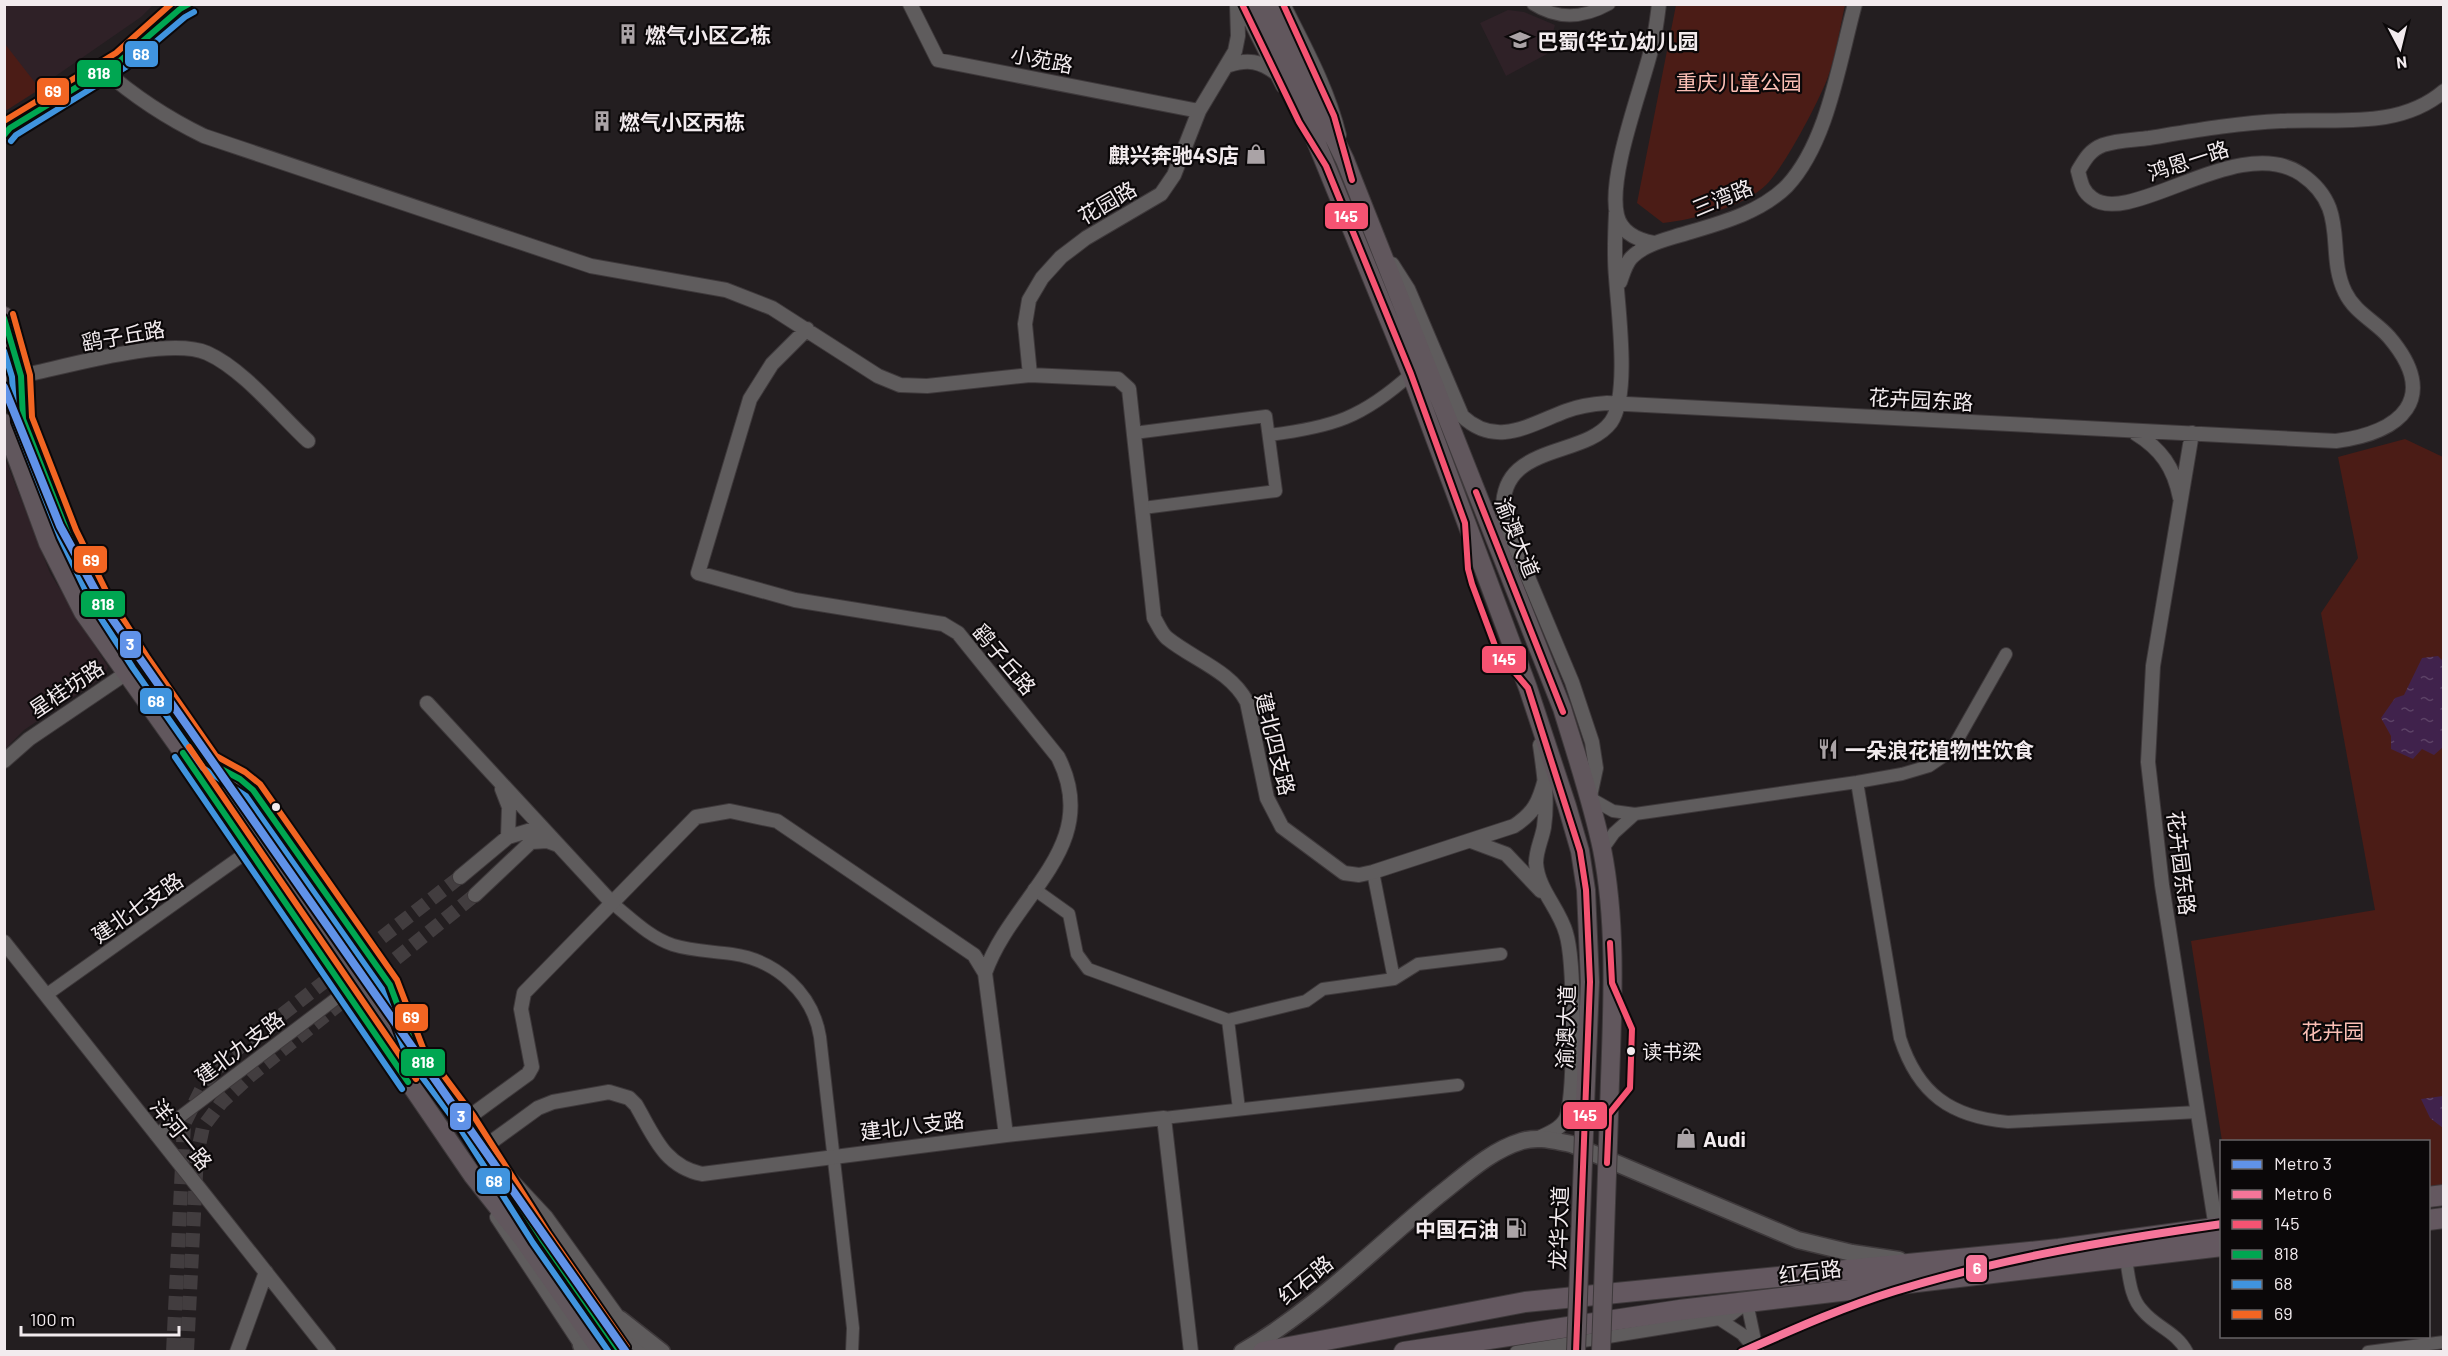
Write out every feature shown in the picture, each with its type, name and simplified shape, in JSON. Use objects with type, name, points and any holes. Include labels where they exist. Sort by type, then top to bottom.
[{"type":"highway","name":"红石路","points":[[1404,1352],[1548,1328],[2126,1258],[2220,1234]]},
{"type":"highway","name":"红石路","points":[[1263,1352],[1525,1302],[2220,1234]]},
{"type":"main road","name":"渝澳大道","points":[[1253,4],[1274,45],[1326,166],[1411,374],[1536,716],[1580,851],[1586,890],[1590,982],[1585,1106]]},
{"type":"main road","name":"渝澳大道","points":[[1269,4],[1345,160],[1562,708],[1590,798],[1602,850],[1612,983],[1600,1352]]},
{"type":"main road","points":[[6,132],[121,60],[184,6]]},
{"type":"main road","points":[[4,316],[22,419],[83,568],[119,631],[465,1120],[541,1238],[620,1352]]},
{"type":"main road","points":[[4,423],[9,442],[64,578],[83,612],[124,674],[250,850],[473,1176],[523,1239],[602,1352]]},
{"type":"main road","name":"龙华大道","points":[[1576,1352],[1585,1106]]},
{"type":"main road","name":"红石路","points":[[1242,1352],[1292,1322],[1320,1300],[1416,1215],[1487,1157],[1521,1141],[1539,1138],[1571,1144],[1798,1240],[1852,1253],[1915,1263]]},
{"type":"main road","points":[[620,1319],[662,1352]]},
{"type":"street","name":"小苑路","points":[[910,4],[938,60],[1199,111]]},
{"type":"street","name":"花园路","points":[[1030,375],[1025,324],[1029,300],[1042,278],[1061,257],[1086,238],[1161,194],[1174,175],[1199,111],[1228,64],[1238,36],[1237,4]]},
{"type":"street","points":[[1242,4],[1299,122],[1326,166]]},
{"type":"street","points":[[1283,4],[1314,67],[1334,116],[1345,160]]},
{"type":"street","points":[[1533,4],[1553,14],[1574,17],[1609,4]]},
{"type":"street","name":"三湾路","points":[[1618,290],[1627,263],[1632,256],[1654,243],[1750,211],[1774,197],[1796,174],[1810,157],[1819,136],[1855,4]]},
{"type":"street","points":[[1656,8],[1651,52],[1623,151],[1616,213],[1622,360],[1617,404],[1610,423],[1592,437],[1526,463],[1511,483],[1502,507],[1504,520],[1572,682],[1592,742],[1596,768],[1590,798],[1613,811],[1635,814],[1857,782],[1902,774],[1929,766],[1951,750],[2006,654]]},
{"type":"street","points":[[1228,64],[1253,61],[1263,63],[1278,75]]},
{"type":"street","name":"建北四支路","points":[[104,70],[136,98],[170,120],[204,136],[591,266],[726,290],[772,308],[878,375],[900,385],[927,386],[1030,375],[1118,379],[1129,389],[1154,618],[1165,636],[1226,676],[1240,688],[1248,702],[1272,813],[1282,827],[1344,873],[1359,875],[1373,872],[1514,826],[1533,812],[1539,803],[1545,779]]},
{"type":"street","name":"鸿恩一路","points":[[2133,431],[2336,441],[2368,436],[2390,427],[2405,413],[2411,397],[2411,380],[2393,343],[2362,316],[2344,290],[2331,212],[2321,192],[2299,172],[2256,162],[2234,165],[2130,201],[2107,204],[2092,199],[2082,188],[2078,171],[2087,155],[2103,145],[2198,130],[2280,121],[2359,120],[2397,115],[2428,104],[2444,91]]},
{"type":"street","points":[[1616,213],[1624,229],[1635,238],[1654,243]]},
{"type":"street","name":"花卉园东路","points":[[1376,239],[1408,289],[1462,416],[1473,427],[1487,432],[1518,430],[1582,407],[1617,404],[2133,431],[2150,442],[2165,458],[2177,484],[2181,503]]},
{"type":"street","name":"鹞子丘路","points":[[807,329],[772,364],[750,399],[698,573],[795,600],[942,624],[958,633],[1058,757],[1069,777],[1073,799],[1062,850],[999,941],[985,973]]},
{"type":"street","name":"鹞子丘路","points":[[13,372],[182,347],[207,353],[235,371],[308,441]]},
{"type":"street","points":[[1269,435],[1311,430],[1356,415],[1383,399],[1411,374]]},
{"type":"street","points":[[1134,433],[1266,416],[1276,491],[1143,508]]},
{"type":"street","name":"花卉园东路","points":[[2192,433],[2153,666],[2148,762],[2162,885],[2220,1234]]},
{"type":"street","name":"星桂坊路","points":[[4,761],[29,739],[124,674]]},
{"type":"street","points":[[426,703],[612,903],[653,936],[670,944],[749,957],[764,963],[801,990],[817,1018],[853,1329],[852,1352]]},
{"type":"street","points":[[1536,716],[1545,779],[1545,819],[1536,862],[1546,896]]},
{"type":"street","points":[[497,779],[509,807],[508,837]]},
{"type":"street","points":[[1857,782],[1900,1038],[1908,1063],[1922,1085],[1956,1111],[1979,1119],[2008,1122],[2198,1112]]},
{"type":"street","points":[[465,1120],[528,1074],[532,1067],[532,1055],[521,1009],[524,993],[696,817],[730,811],[777,821],[974,956],[985,973],[1006,1135]]},
{"type":"street","points":[[1602,850],[1614,832],[1635,814]]},
{"type":"street","points":[[460,877],[508,837],[541,827]]},
{"type":"street","points":[[475,895],[531,842],[547,841],[558,845]]},
{"type":"street","points":[[1471,841],[1506,854],[1546,896],[1557,912],[1567,934],[1572,974],[1570,1097],[1566,1118],[1557,1129],[1539,1138]]},
{"type":"street","name":"建北七支路","points":[[46,995],[250,850]]},
{"type":"street","points":[[1373,872],[1394,979]]},
{"type":"street","points":[[1034,889],[1069,914],[1077,954],[1089,969],[1228,1020],[1306,1001],[1323,989],[1394,979],[1418,964],[1501,954]]},
{"type":"street","points":[[962,947],[987,947],[999,941]]},
{"type":"street","name":"洋河一路","points":[[4,942],[329,1352]]},
{"type":"street","name":"建北九支路","points":[[156,1135],[346,991]]},
{"type":"street","points":[[1228,1020],[1239,1110]]},
{"type":"street","points":[[1191,1352],[1164,1118],[1458,1085]]},
{"type":"street","name":"建北八支路","points":[[486,1153],[538,1108],[553,1102],[609,1092],[629,1098],[667,1157],[685,1171],[702,1174],[1006,1135],[1164,1118]]},
{"type":"street","points":[[486,1153],[518,1184],[546,1217],[643,1352]]},
{"type":"street","points":[[473,1176],[513,1244],[584,1349]]},
{"type":"street","points":[[2126,1258],[2134,1299],[2143,1312],[2182,1341],[2187,1352]]},
{"type":"street","points":[[237,1352],[266,1272]]},
{"type":"street","points":[[1516,1352],[1719,1319],[1731,1315],[1747,1303],[1757,1352]]},
{"type":"street","points":[[1719,1319],[1742,1334],[1757,1352]]},
{"type":"street","points":[[853,1329],[861,1352]]},
{"type":"street","points":[[2368,1352],[2444,1342]]},
{"type":"shaded area","points":[[5,5],[153,5],[141,17],[5,111]]},
{"type":"shaded area","name":"巴蜀(华立)幼儿园","points":[[1508,10],[1524,12],[1555,25],[1547,54],[1506,76],[1480,23]]},
{"type":"shaded area","points":[[4,456],[50,573],[108,667],[103,677],[24,730],[5,749]]},
{"type":"green space","name":"重庆儿童公园","points":[[1676,5],[1845,5],[1828,77],[1800,134],[1766,185],[1757,193],[1718,211],[1663,223],[1637,203]]},
{"type":"green space","points":[[5,44],[40,89],[7,110],[4,107]]},
{"type":"green space","name":"花卉园","points":[[2405,439],[2443,457],[2443,1185],[2430,1188],[2430,1140],[2222,1140],[2191,941],[2375,910],[2321,613],[2358,558],[2338,457]]},
{"type":"water","points":[[2438,656],[2443,661],[2443,747],[2434,755],[2422,749],[2413,759],[2391,749],[2391,736],[2381,718],[2395,698],[2404,695],[2422,658]]},
{"type":"water","points":[[2444,1096],[2443,1128],[2430,1118],[2421,1099]]},
{"type":"tunnel","points":[[173,1352],[184,1124],[205,1082],[231,1054],[460,877]]},
{"type":"tunnel","points":[[187,1352],[197,1155],[203,1127],[221,1103],[250,1076],[475,895]]},
{"type":"metro line","name":"3","points":[[4,387],[60,526],[106,610],[626,1352]]},
{"type":"metro line","name":"6","points":[[1742,1352],[1856,1304],[1935,1279],[2057,1251],[2220,1224]]},
{"type":"transit line","name":"69","points":[[4,121],[116,53],[171,4]]},
{"type":"transit line","name":"818","points":[[4,135],[10,128],[121,60],[180,9],[189,4]]},
{"type":"transit line","name":"145","points":[[1242,4],[1299,122],[1326,166],[1411,374],[1465,523],[1468,569],[1472,584],[1497,651],[1528,688],[1580,851],[1586,890],[1590,982],[1576,1352]]},
{"type":"transit line","name":"145","points":[[1283,4],[1334,116],[1352,180]]},
{"type":"transit line","name":"68","points":[[11,141],[16,135],[126,67],[194,12]]},
{"type":"transit line","name":"69","points":[[13,314],[30,375],[32,417],[76,530],[109,597],[216,756],[245,772],[260,784],[397,980],[423,1048],[473,1115],[548,1233],[627,1347]]},
{"type":"transit line","name":"818","points":[[4,318],[21,376],[23,419],[68,534],[101,601],[140,663],[210,763],[240,779],[253,790],[390,985],[415,1052],[465,1120],[541,1238],[620,1352]]},
{"type":"transit line","name":"68","points":[[4,351],[12,377],[15,422],[60,537],[93,606],[203,768],[246,796],[382,989],[407,1057],[458,1125],[533,1243],[609,1352]]},
{"type":"transit line","name":"145","points":[[1476,492],[1563,712]]},
{"type":"transit line","name":"69","points":[[189,747],[416,1079]]},
{"type":"transit line","name":"818","points":[[183,753],[408,1082]]},
{"type":"transit line","name":"68","points":[[175,757],[402,1089]]},
{"type":"transit line","name":"145","points":[[1607,1163],[1609,1114],[1630,1088],[1632,1029],[1612,983],[1610,943]]},
{"type":"place","name":"燃气小区乙栋","points":[[628,34]]},
{"type":"place","name":"巴蜀(华立)幼儿园","points":[[1520,40]]},
{"type":"place","name":"燃气小区丙栋","points":[[602,121]]},
{"type":"place","name":"麒兴奔驰4S店","points":[[1256,154]]},
{"type":"place","name":"一朵浪花植物性饮食","points":[[1828,749]]},
{"type":"place","name":"读书梁","points":[[1631,1051]]},
{"type":"place","name":"Audi","points":[[1686,1138]]},
{"type":"place","name":"中国石油","points":[[1516,1228]]}]
